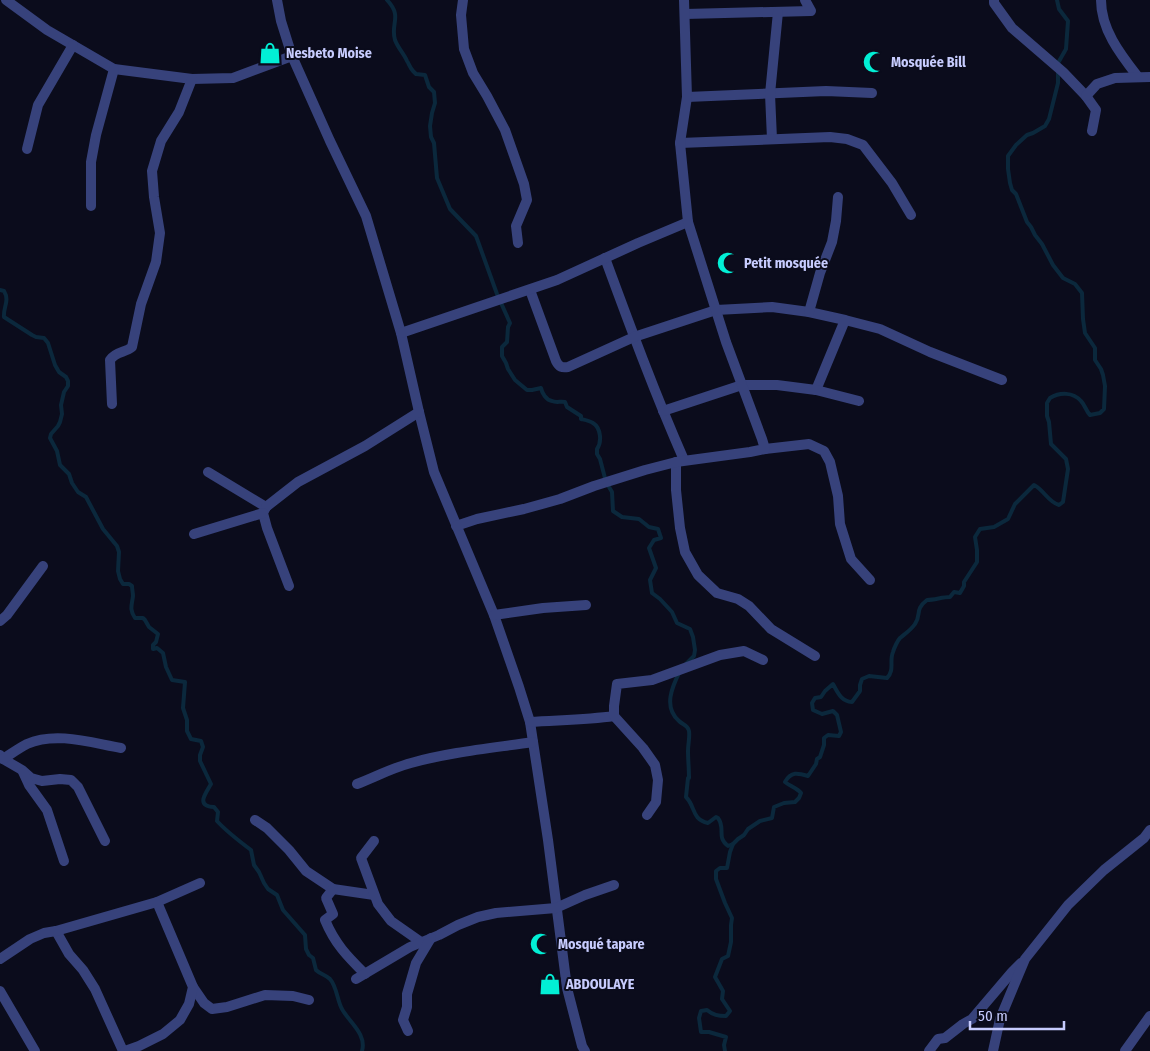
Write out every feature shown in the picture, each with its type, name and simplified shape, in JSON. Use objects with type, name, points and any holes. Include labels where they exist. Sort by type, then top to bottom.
[{"type":"street","points":[[6,0],[47,30],[114,69],[192,80],[233,78],[292,56]]},
{"type":"street","points":[[277,0],[281,22],[292,56],[366,216],[400,333],[434,472],[494,615],[530,722],[548,840],[566,988],[581,1049]]},
{"type":"street","points":[[463,0],[461,15],[464,49],[473,73],[488,96],[505,130],[524,184],[527,200],[516,226],[518,243]]},
{"type":"street","points":[[684,0],[686,97],[680,143],[688,222],[716,310],[765,449]]},
{"type":"street","points":[[685,14],[811,11],[805,0]]},
{"type":"street","points":[[994,0],[994,3],[1012,28],[1063,72],[1086,96],[1096,110],[1092,131]]},
{"type":"street","points":[[1101,0],[1101,9],[1109,34],[1138,77]]},
{"type":"street","points":[[772,139],[770,94],[778,12]]},
{"type":"street","points":[[27,149],[38,105],[73,44]]},
{"type":"street","points":[[91,206],[91,162],[96,135],[114,69]]},
{"type":"street","points":[[1086,96],[1097,84],[1115,78],[1150,77]]},
{"type":"street","points":[[112,404],[110,360],[114,355],[129,350],[132,347],[141,304],[156,262],[160,233],[152,171],[161,141],[179,112],[192,80]]},
{"type":"street","points":[[686,97],[826,91],[872,93]]},
{"type":"street","points":[[680,143],[830,137],[847,139],[863,145],[892,183],[911,215]]},
{"type":"street","points":[[809,312],[820,273],[832,242],[838,197]]},
{"type":"street","points":[[400,333],[557,280],[688,222]]},
{"type":"street","points":[[605,258],[680,461],[676,490],[682,536],[686,552],[698,575],[717,593],[749,606],[771,629],[815,656]]},
{"type":"street","points":[[525,291],[558,366],[562,368],[568,367],[634,336],[716,310],[772,308],[809,312],[880,329],[930,352],[1002,380]]},
{"type":"street","points":[[816,390],[846,320]]},
{"type":"street","points":[[663,411],[742,385],[777,385],[816,390],[859,401]]},
{"type":"street","points":[[194,534],[265,510],[298,482],[366,446],[419,412]]},
{"type":"street","points":[[456,526],[560,499],[594,486],[680,461],[809,444],[824,451],[830,462],[838,496],[840,524],[851,559],[870,580]]},
{"type":"street","points":[[208,472],[265,510],[268,528],[289,586]]},
{"type":"street","points":[[0,621],[7,615],[43,566]]},
{"type":"street","points":[[494,615],[543,608],[586,605]]},
{"type":"street","points":[[647,815],[656,802],[658,780],[655,765],[643,748],[614,716],[616,684],[652,680],[720,655],[744,652],[764,660]]},
{"type":"street","points":[[530,722],[597,719],[614,716]]},
{"type":"street","points":[[105,841],[78,787],[71,780],[31,778],[2,757],[27,744],[44,739],[65,738],[121,748]]},
{"type":"street","points":[[357,784],[410,763],[441,756],[533,742]]},
{"type":"street","points":[[22,770],[29,785],[47,810],[64,861]]},
{"type":"street","points":[[255,820],[267,828],[290,850],[306,870],[334,889],[374,895]]},
{"type":"street","points":[[929,1051],[938,1039],[945,1038],[972,1019],[1025,959],[1068,906],[1104,870],[1144,838],[1150,830]]},
{"type":"street","points":[[374,841],[361,858],[378,904],[391,921],[426,940]]},
{"type":"street","points":[[0,959],[30,939],[44,933],[158,902],[200,883]]},
{"type":"street","points":[[334,889],[326,898],[333,914],[325,920],[331,935],[360,976],[410,947],[478,917],[496,913],[556,908],[585,895],[614,886]]},
{"type":"street","points":[[158,902],[193,987],[204,1002],[212,1008],[227,1007],[265,995],[293,996],[309,1000]]},
{"type":"street","points":[[56,931],[69,954],[83,970],[95,989],[124,1051],[163,1034],[180,1020],[189,1004],[193,987]]},
{"type":"street","points":[[408,1031],[403,1020],[407,1007],[406,994],[426,940]]},
{"type":"street","points":[[993,1051],[1000,1018],[1025,959]]},
{"type":"street","points":[[0,991],[35,1051]]},
{"type":"street","points":[[1125,1051],[1150,1016]]},
{"type":"waterway","points":[[387,0],[394,11],[396,43],[412,70],[416,74],[425,75],[429,87],[434,92],[435,103],[430,126],[431,137],[434,143],[437,178],[450,209],[476,236],[497,294],[510,323],[507,342],[502,347],[502,356],[515,380],[527,390],[541,388],[543,394],[548,399],[555,402],[565,402],[567,407],[581,416],[581,419],[596,425],[598,428],[600,443],[597,454],[606,482],[612,492],[613,511],[622,517],[639,519],[649,527],[658,529],[661,538],[654,540],[649,548],[656,568],[650,580],[652,593],[672,612],[677,623],[690,629],[695,650],[694,656],[686,664]]},
{"type":"waterway","points":[[725,1051],[726,1037],[709,1032],[701,1032],[699,1018],[701,1011],[707,1010],[716,1015],[726,1016],[730,1011],[722,999],[723,991],[715,977],[722,959],[728,956],[731,942],[732,918],[716,879],[716,871],[720,868],[727,868],[733,844],[748,829],[760,821],[772,818],[774,807],[784,803],[795,802],[799,798],[801,793],[785,782],[787,778],[792,774],[808,776],[820,757],[824,738],[828,735],[839,736],[841,732],[837,715],[833,711],[822,714],[813,710],[812,703],[815,698],[821,697],[833,684],[842,698],[852,702],[860,691],[862,679],[869,676],[887,678],[891,672],[892,655],[895,646],[900,638],[915,624],[919,609],[923,603],[927,600],[950,597],[954,592],[960,593],[964,582],[977,562],[975,537],[980,529],[994,527],[1008,519],[1015,504],[1034,485],[1055,503],[1059,505],[1063,502],[1068,469],[1066,459],[1051,444],[1047,416],[1047,403],[1050,398],[1062,394],[1074,396],[1078,398],[1090,415],[1100,413],[1104,409],[1105,386],[1103,375],[1095,360],[1095,348],[1085,333],[1082,293],[1075,284],[1063,278],[1027,222],[1016,194],[1012,190],[1008,169],[1008,156],[1016,145],[1027,135],[1045,126],[1049,119],[1058,83],[1058,63],[1066,49],[1068,21],[1059,9],[1057,0]]},
{"type":"waterway","points":[[0,290],[4,291],[6,295],[4,317],[32,335],[44,338],[48,343],[55,365],[68,381],[61,405],[62,414],[60,422],[50,438],[57,451],[60,465],[69,474],[78,492],[86,497],[103,529],[117,546],[120,579],[123,584],[132,586],[131,609],[133,615],[135,618],[143,618],[149,627],[158,634],[153,649],[157,648],[163,653],[166,667],[172,680],[185,682],[183,708],[187,720],[187,731],[191,739],[201,741],[203,747],[200,761],[211,784],[203,802],[208,806],[214,807],[218,812],[217,821],[251,850],[254,865],[264,883],[268,889],[277,895],[283,910],[305,935],[306,949],[313,958],[316,970],[332,982],[342,1009],[360,1034],[363,1045],[362,1051]]},
{"type":"waterway","points":[[680,671],[672,690],[670,703],[674,715],[689,731],[689,778],[686,797],[699,819],[708,823],[716,817],[718,818],[724,843],[728,846],[733,844]]},
{"type":"place","name":"Nesbeto Moise","points":[[270,53]]},
{"type":"place","name":"Mosquée Bill","points":[[874,62]]},
{"type":"place","name":"Petit mosquée","points":[[728,263]]},
{"type":"place","name":"Mosqué tapare","points":[[541,944]]},
{"type":"place","name":"ABDOULAYE","points":[[550,984]]}]
